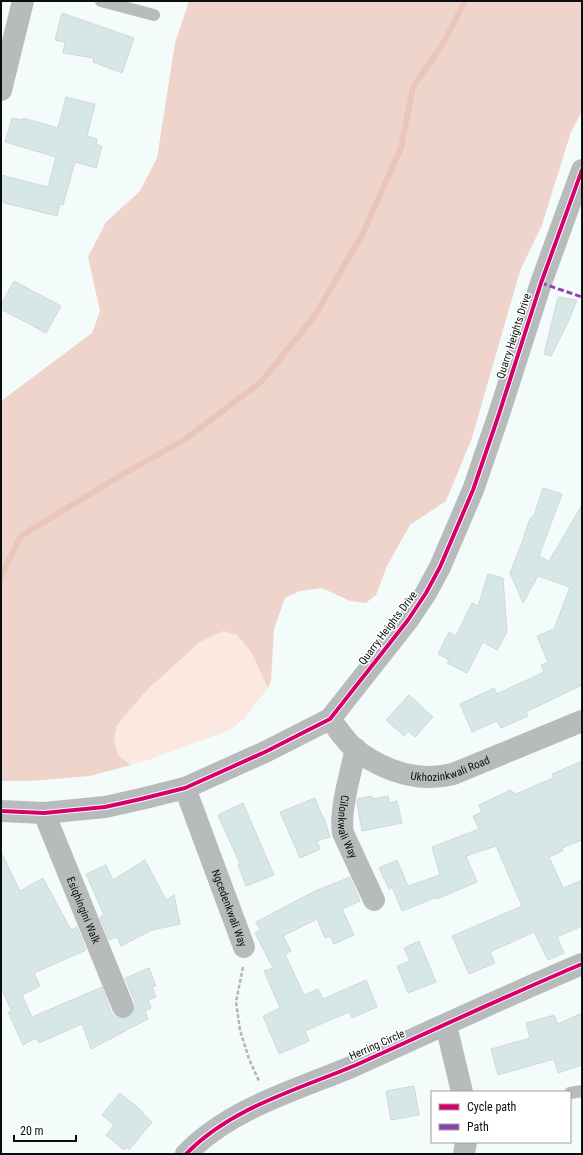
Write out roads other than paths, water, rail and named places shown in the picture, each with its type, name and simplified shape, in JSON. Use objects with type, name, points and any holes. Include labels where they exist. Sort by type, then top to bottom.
[{"type":"street","points":[[1,90],[23,1]]},
{"type":"street","name":"Quarry Heights Drive","points":[[1,811],[44,813],[105,807],[185,788],[265,752],[330,719],[408,620],[426,593],[440,567],[473,490],[541,283],[582,170]]},
{"type":"street","name":"Ukhozinkwali Road","points":[[330,719],[356,749],[383,766],[400,773],[439,778],[453,774],[582,721]]},
{"type":"street","name":"Cilonkwali Way","points":[[356,749],[344,804],[342,826],[348,844],[374,900]]},
{"type":"street","name":"Ngcedenkwali Way","points":[[185,788],[244,947]]},
{"type":"street","name":"Esiqhingini Walk","points":[[44,813],[123,1007]]},
{"type":"street","name":"Herring Circle","points":[[186,1154],[198,1142],[224,1123],[268,1100],[338,1072],[582,964]]},
{"type":"street","points":[[446,1025],[462,1091]]},
{"type":"street","points":[[464,1154],[466,1143]]},
{"type":"lane","points":[[100,1],[154,15]]},
{"type":"lane","points":[[571,1093],[582,1091]]},
{"type":"waterway","points":[[1,576],[21,536],[125,473],[184,440],[261,382],[314,317],[362,235],[401,148],[413,87],[444,42],[465,1]]}]
